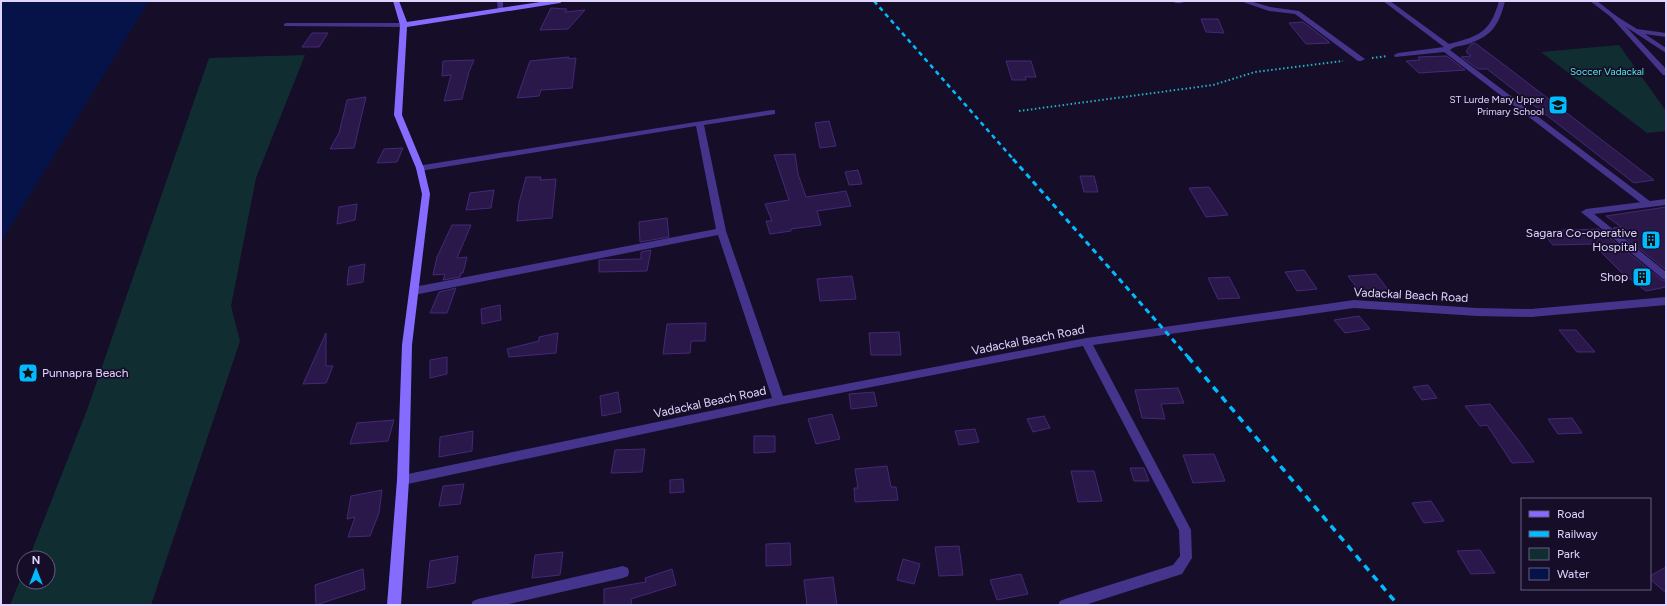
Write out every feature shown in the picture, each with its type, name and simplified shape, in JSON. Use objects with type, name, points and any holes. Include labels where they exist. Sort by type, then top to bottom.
[{"type":"main road","points":[[394,605],[403,480],[408,345],[426,194],[420,168],[398,115],[404,25],[396,1]]},
{"type":"main road","points":[[404,25],[560,1]]},
{"type":"street","points":[[500,1],[501,11]]},
{"type":"street","points":[[1175,1],[1182,1]]},
{"type":"street","points":[[1243,1],[1269,10],[1297,12],[1361,59]]},
{"type":"street","points":[[1386,1],[1447,49],[1448,54],[1648,204]]},
{"type":"street","points":[[1398,55],[1447,49],[1471,41],[1485,34],[1496,22],[1502,1]]},
{"type":"street","points":[[1593,1],[1666,51]]},
{"type":"street","points":[[1613,16],[1666,73]]},
{"type":"street","points":[[286,25],[404,25]]},
{"type":"street","points":[[1636,31],[1666,35]]},
{"type":"street","points":[[420,168],[772,112]]},
{"type":"street","points":[[700,124],[721,231],[779,401]]},
{"type":"street","points":[[1666,202],[1586,212],[1666,277]]},
{"type":"street","points":[[414,291],[721,231]]},
{"type":"street","name":"Vadackal Beach Road","points":[[403,480],[779,401],[1086,342],[1354,304],[1477,312],[1531,313],[1666,301]]},
{"type":"street","points":[[1065,605],[1089,602],[1176,570],[1186,558],[1185,530],[1086,342]]},
{"type":"street","points":[[478,605],[623,572]]},
{"type":"path","points":[[1019,111],[1213,85],[1255,72],[1398,55]]},
{"type":"green space","name":"Soccer Vadackal","points":[[1619,45],[1666,111],[1666,131],[1647,133],[1541,52]]},
{"type":"green space","points":[[305,55],[256,178],[231,306],[240,341],[151,605],[10,605],[16,590],[56,590],[56,550],[32,550],[87,410],[209,58]]},
{"type":"water","points":[[1,1],[149,1],[1,242]]},
{"type":"building","points":[[551,8],[567,9],[565,12],[585,10],[568,29],[540,30]]},
{"type":"building","points":[[1201,19],[1218,19],[1224,33],[1206,32]]},
{"type":"building","points":[[1303,22],[1330,43],[1306,44],[1289,23]]},
{"type":"building","points":[[312,33],[328,33],[319,47],[302,47]]},
{"type":"building","points":[[1475,43],[1654,180],[1634,183],[1487,69],[1478,69],[1461,57],[1471,56],[1466,52],[1471,44]]},
{"type":"building","points":[[1447,56],[1465,70],[1419,73],[1406,61],[1420,60],[1418,57]]},
{"type":"building","points":[[569,57],[569,59],[576,58],[572,88],[541,90],[539,96],[517,98],[530,61]]},
{"type":"building","points":[[474,60],[469,72],[462,99],[444,101],[451,75],[442,76],[443,61]]},
{"type":"building","points":[[1006,61],[1031,61],[1036,77],[1025,77],[1026,80],[1012,80]]},
{"type":"building","points":[[366,97],[354,148],[330,149],[339,133],[347,100]]},
{"type":"building","points":[[829,121],[836,146],[820,148],[815,123]]},
{"type":"building","points":[[403,148],[397,162],[377,163],[384,149]]},
{"type":"building","points":[[795,154],[798,174],[806,197],[846,191],[851,206],[817,211],[821,225],[791,229],[791,231],[770,234],[766,221],[772,221],[765,204],[789,200],[774,155]]},
{"type":"building","points":[[858,170],[862,184],[849,185],[845,172]]},
{"type":"building","points":[[1080,176],[1094,176],[1098,192],[1084,192]]},
{"type":"building","points":[[526,177],[541,177],[540,180],[556,179],[552,218],[517,221],[519,203]]},
{"type":"building","points":[[1209,187],[1228,215],[1206,217],[1189,188]]},
{"type":"building","points":[[494,190],[491,208],[466,210],[470,193]]},
{"type":"building","points":[[357,204],[355,220],[337,224],[339,207]]},
{"type":"building","name":"Sagara Co-operative Hospital","points":[[1666,207],[1666,270],[1613,228],[1621,227],[1606,216]]},
{"type":"building","points":[[667,218],[669,237],[640,242],[639,222]]},
{"type":"building","points":[[452,225],[471,225],[457,258],[467,257],[463,273],[461,273],[460,277],[443,280],[445,274],[433,275],[437,257]]},
{"type":"building","points":[[1599,229],[1662,280],[1666,281],[1666,287],[1646,291],[1621,272],[1593,244],[1553,245],[1541,231]]},
{"type":"building","points":[[651,250],[647,271],[599,272],[599,260],[641,259],[641,252]]},
{"type":"building","points":[[365,264],[363,282],[347,285],[349,267]]},
{"type":"building","points":[[1304,270],[1317,289],[1297,291],[1285,272]]},
{"type":"building","points":[[1376,274],[1389,291],[1361,293],[1348,276]]},
{"type":"building","points":[[852,276],[856,299],[820,301],[817,279]]},
{"type":"building","points":[[1229,277],[1240,298],[1218,299],[1208,278]]},
{"type":"building","points":[[456,288],[447,313],[430,313],[439,292]]},
{"type":"building","points":[[500,305],[501,320],[482,324],[481,309]]},
{"type":"building","points":[[1359,316],[1370,329],[1345,333],[1334,320]]},
{"type":"building","points":[[706,323],[705,341],[691,341],[690,353],[663,354],[667,324]]},
{"type":"building","points":[[1559,330],[1576,330],[1595,352],[1577,352]]},
{"type":"building","points":[[899,332],[901,355],[871,355],[869,333]]},
{"type":"building","points":[[326,333],[326,366],[333,366],[326,383],[303,384]]},
{"type":"building","points":[[558,333],[556,353],[509,357],[507,349],[539,341],[539,337]]},
{"type":"building","points":[[447,357],[447,374],[430,378],[430,360]]},
{"type":"building","points":[[1428,385],[1437,398],[1422,400],[1413,387]]},
{"type":"building","points":[[1178,388],[1184,403],[1161,404],[1165,419],[1142,418],[1135,390]]},
{"type":"building","points":[[618,392],[621,412],[602,416],[600,396]]},
{"type":"building","points":[[874,392],[877,406],[851,409],[849,394]]},
{"type":"building","points":[[1490,404],[1534,462],[1512,463],[1487,425],[1480,426],[1465,406]]},
{"type":"building","points":[[832,414],[840,439],[816,444],[808,419]]},
{"type":"building","points":[[1044,416],[1050,428],[1033,432],[1027,419]]},
{"type":"building","points":[[1572,418],[1582,433],[1558,434],[1548,419]]},
{"type":"building","points":[[394,420],[388,441],[350,444],[357,423]]},
{"type":"building","points":[[975,429],[979,442],[959,445],[955,431]]},
{"type":"building","points":[[473,431],[472,451],[439,457],[440,437]]},
{"type":"building","points":[[754,436],[775,436],[775,452],[754,453]]},
{"type":"building","points":[[645,449],[642,472],[611,473],[615,450]]},
{"type":"building","points":[[1214,454],[1225,481],[1193,483],[1183,455]]},
{"type":"building","points":[[887,466],[891,487],[896,487],[898,500],[855,502],[854,488],[858,488],[855,469]]},
{"type":"building","points":[[1130,468],[1144,468],[1149,481],[1134,481]]},
{"type":"building","points":[[1071,471],[1094,471],[1102,501],[1078,502]]},
{"type":"building","points":[[683,479],[684,492],[670,493],[670,480]]},
{"type":"building","points":[[464,484],[460,504],[439,506],[443,486]]},
{"type":"building","points":[[382,490],[379,513],[370,536],[348,537],[355,517],[347,519],[351,496]]},
{"type":"building","points":[[1431,501],[1444,521],[1424,523],[1412,503]]},
{"type":"building","points":[[790,543],[791,565],[766,566],[766,544]]},
{"type":"building","points":[[959,546],[963,575],[939,576],[935,547]]},
{"type":"building","points":[[1480,550],[1495,573],[1471,574],[1457,551]]},
{"type":"building","points":[[563,552],[560,575],[532,578],[535,555]]},
{"type":"building","points":[[458,556],[455,583],[427,588],[430,561]]},
{"type":"building","points":[[903,559],[920,564],[914,584],[897,580]]},
{"type":"building","points":[[1666,567],[1666,593],[1651,580],[1651,575]]},
{"type":"building","points":[[363,569],[365,589],[316,605],[315,585]]},
{"type":"building","points":[[672,569],[676,585],[631,599],[632,605],[604,605],[604,589],[646,582],[645,578]]},
{"type":"building","points":[[1021,574],[1028,594],[997,600],[990,580]]},
{"type":"building","points":[[833,577],[837,605],[807,605],[804,580]]},
{"type":"railway","points":[[874,1],[1014,160]]},
{"type":"railway","points":[[1013,159],[1189,358]]},
{"type":"railway","points":[[1188,357],[1398,605]]},
{"type":"place","name":"ST Lurde Mary Upper Primary School","points":[[1558,105]]},
{"type":"place","name":"Sagara Co-operative Hospital","points":[[1651,240]]},
{"type":"place","name":"Shop","points":[[1642,277]]},
{"type":"place","name":"Punnapra Beach","points":[[28,373]]}]
